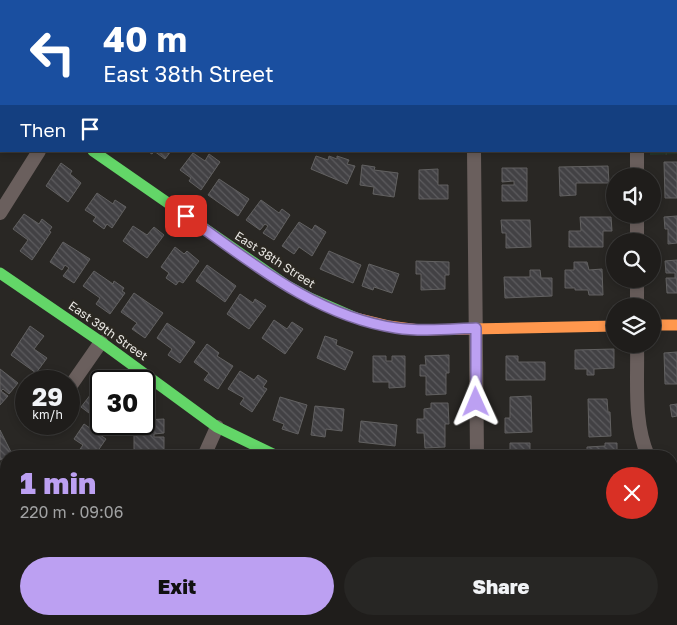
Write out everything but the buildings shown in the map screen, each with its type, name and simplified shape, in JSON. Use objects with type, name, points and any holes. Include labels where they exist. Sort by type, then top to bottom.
[{"type":"street","points":[[0,213],[38,152]]},
{"type":"street","name":"East 38th Street","points":[[94,152],[279,281],[325,307],[358,319],[397,328],[419,330],[606,326]]},
{"type":"street","points":[[474,152],[477,450]]},
{"type":"street","points":[[637,152],[637,168]]},
{"type":"street","name":"East 39th Street","points":[[0,273],[101,342],[217,427],[265,450]]},
{"type":"street","points":[[661,325],[677,325]]},
{"type":"street","points":[[80,372],[101,342]]},
{"type":"street","points":[[637,353],[638,412],[645,450]]},
{"type":"street","points":[[207,450],[217,427]]},
{"type":"green space","points":[[650,152],[677,152],[677,154],[650,155]]},
{"type":"traffic: fast","points":[[94,152],[286,285],[310,298],[356,318]]},
{"type":"traffic: fast","points":[[0,273],[101,342],[217,427],[265,450]]},
{"type":"traffic: slow","points":[[356,318],[389,326],[419,330],[606,326]]},
{"type":"traffic: slow","points":[[661,325],[677,325]]},
{"type":"route","points":[[186,216],[279,281],[325,307],[358,319],[397,328],[419,330],[476,328],[476,402]]}]
